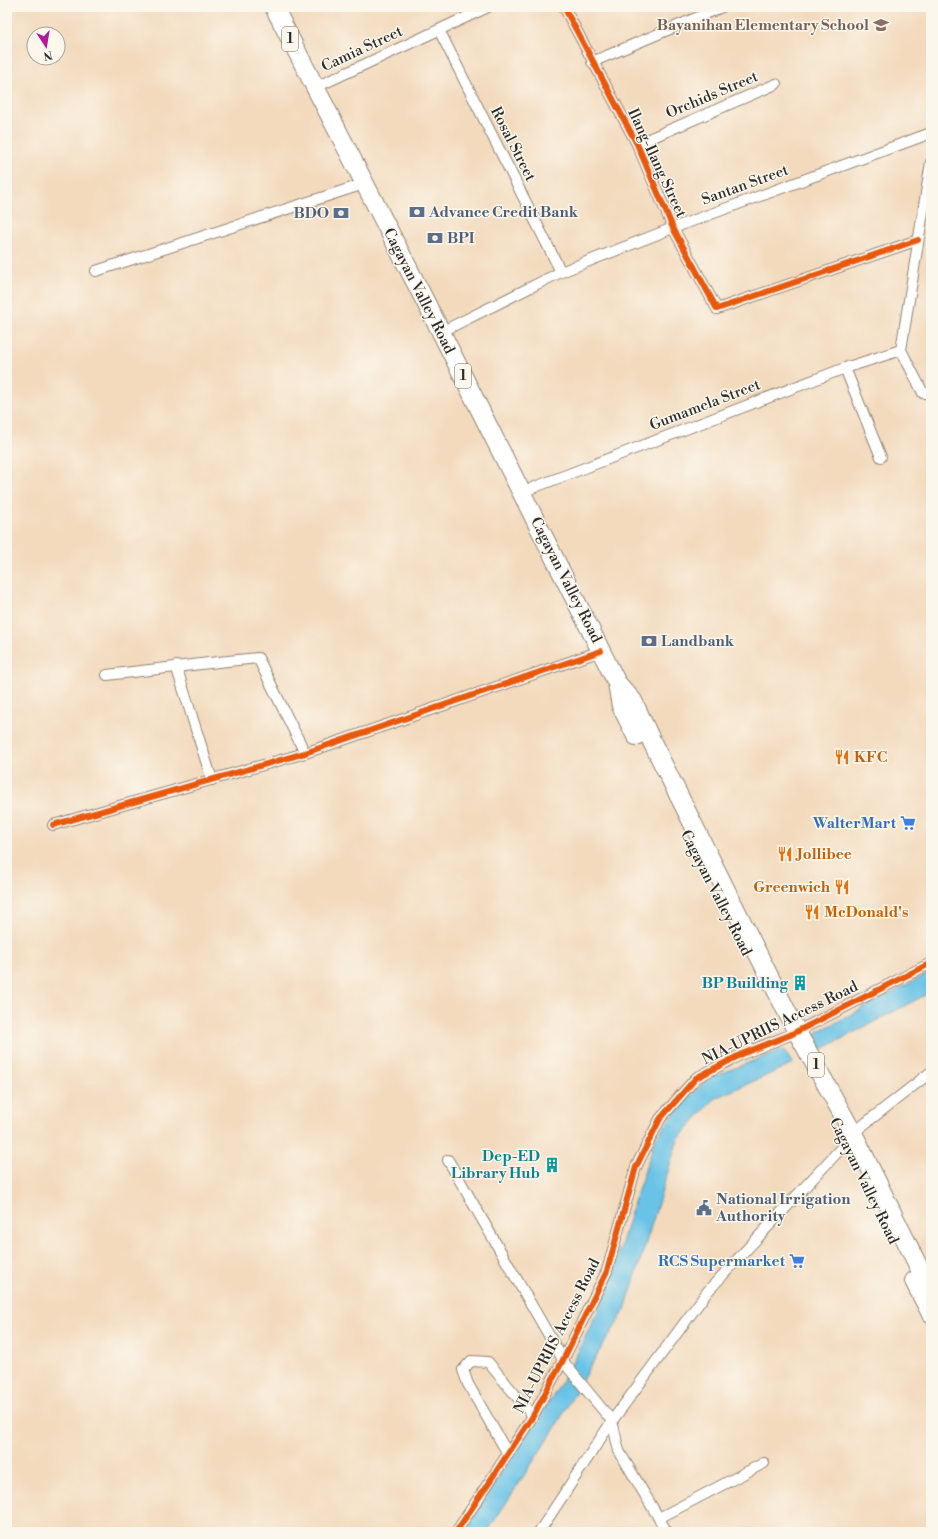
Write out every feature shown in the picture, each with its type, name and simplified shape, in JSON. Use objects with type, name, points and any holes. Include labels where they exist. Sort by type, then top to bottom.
[{"type":"highway","name":"Cagayan Valley Road","points":[[274,7],[314,88],[441,332],[601,650],[617,683],[621,706],[665,790],[688,839],[794,1033],[830,1110],[849,1139],[931,1292]]},
{"type":"highway","name":"Cagayan Valley Road","points":[[849,1139],[876,1202],[931,1314]]},
{"type":"street","name":"Camia Street","points":[[314,88],[488,7]]},
{"type":"street","name":"Ilang-Ilang Street","points":[[564,7],[637,144],[673,228],[716,309],[918,240]]},
{"type":"street","points":[[592,62],[722,7]]},
{"type":"street","name":"Rosal Street","points":[[439,30],[561,272]]},
{"type":"street","name":"Orchids Street","points":[[637,144],[776,84]]},
{"type":"street","name":"Santan Street","points":[[441,332],[561,272],[673,228],[931,133]]},
{"type":"street","points":[[931,162],[900,350],[923,393],[931,393]]},
{"type":"street","points":[[96,271],[364,184]]},
{"type":"street","name":"Gumamela Street","points":[[522,492],[845,368],[900,350]]},
{"type":"street","points":[[845,368],[881,457]]},
{"type":"street","points":[[53,825],[305,753],[601,650]]},
{"type":"street","points":[[107,675],[176,666],[258,658],[305,753]]},
{"type":"street","points":[[176,666],[212,780]]},
{"type":"street","name":"NIA-UPRIIS Access Road","points":[[456,1532],[534,1416],[564,1363],[607,1271],[636,1167],[660,1119],[696,1078],[742,1054],[794,1033],[931,964]]},
{"type":"street","points":[[539,1532],[612,1420],[708,1291],[849,1139],[931,1072]]},
{"type":"street","points":[[448,1160],[564,1363],[612,1420],[619,1451],[667,1532]]},
{"type":"street","points":[[508,1454],[468,1384],[463,1370],[471,1361],[488,1362],[534,1416]]},
{"type":"street","points":[[659,1518],[764,1463]]},
{"type":"water","points":[[931,972],[931,992],[822,1049],[816,1033]]},
{"type":"water","points":[[783,1049],[793,1064],[715,1098],[678,1139],[625,1310],[589,1368],[555,1428],[487,1532],[462,1532],[557,1390],[574,1360],[608,1290],[634,1202],[656,1138],[684,1101],[712,1077]]},
{"type":"cycle path","points":[[564,7],[637,144],[673,228],[717,309],[918,240]]},
{"type":"cycle path","points":[[53,825],[305,753],[601,651]]},
{"type":"cycle path","points":[[456,1532],[533,1416],[563,1360],[607,1271],[636,1167],[660,1119],[696,1078],[742,1054],[790,1035],[931,963]]},
{"type":"place","name":"Bayanihan Elementary School","points":[[881,25]]},
{"type":"place","name":"Advance Credit Bank","points":[[417,212]]},
{"type":"place","name":"BDO","points":[[341,213]]},
{"type":"place","name":"BPI","points":[[435,238]]},
{"type":"place","name":"Landbank","points":[[649,641]]},
{"type":"place","name":"KFC","points":[[842,757]]},
{"type":"place","name":"WalterMart","points":[[908,823]]},
{"type":"place","name":"Jollibee","points":[[785,854]]},
{"type":"place","name":"Greenwich","points":[[842,887]]},
{"type":"place","name":"McDonald's","points":[[812,912]]},
{"type":"place","name":"BP Building","points":[[800,983]]},
{"type":"place","name":"Dep-ED Library Hub","points":[[552,1165]]},
{"type":"place","name":"National Irrigation Authority","points":[[704,1208]]},
{"type":"place","name":"RCS Supermarket","points":[[797,1261]]}]
